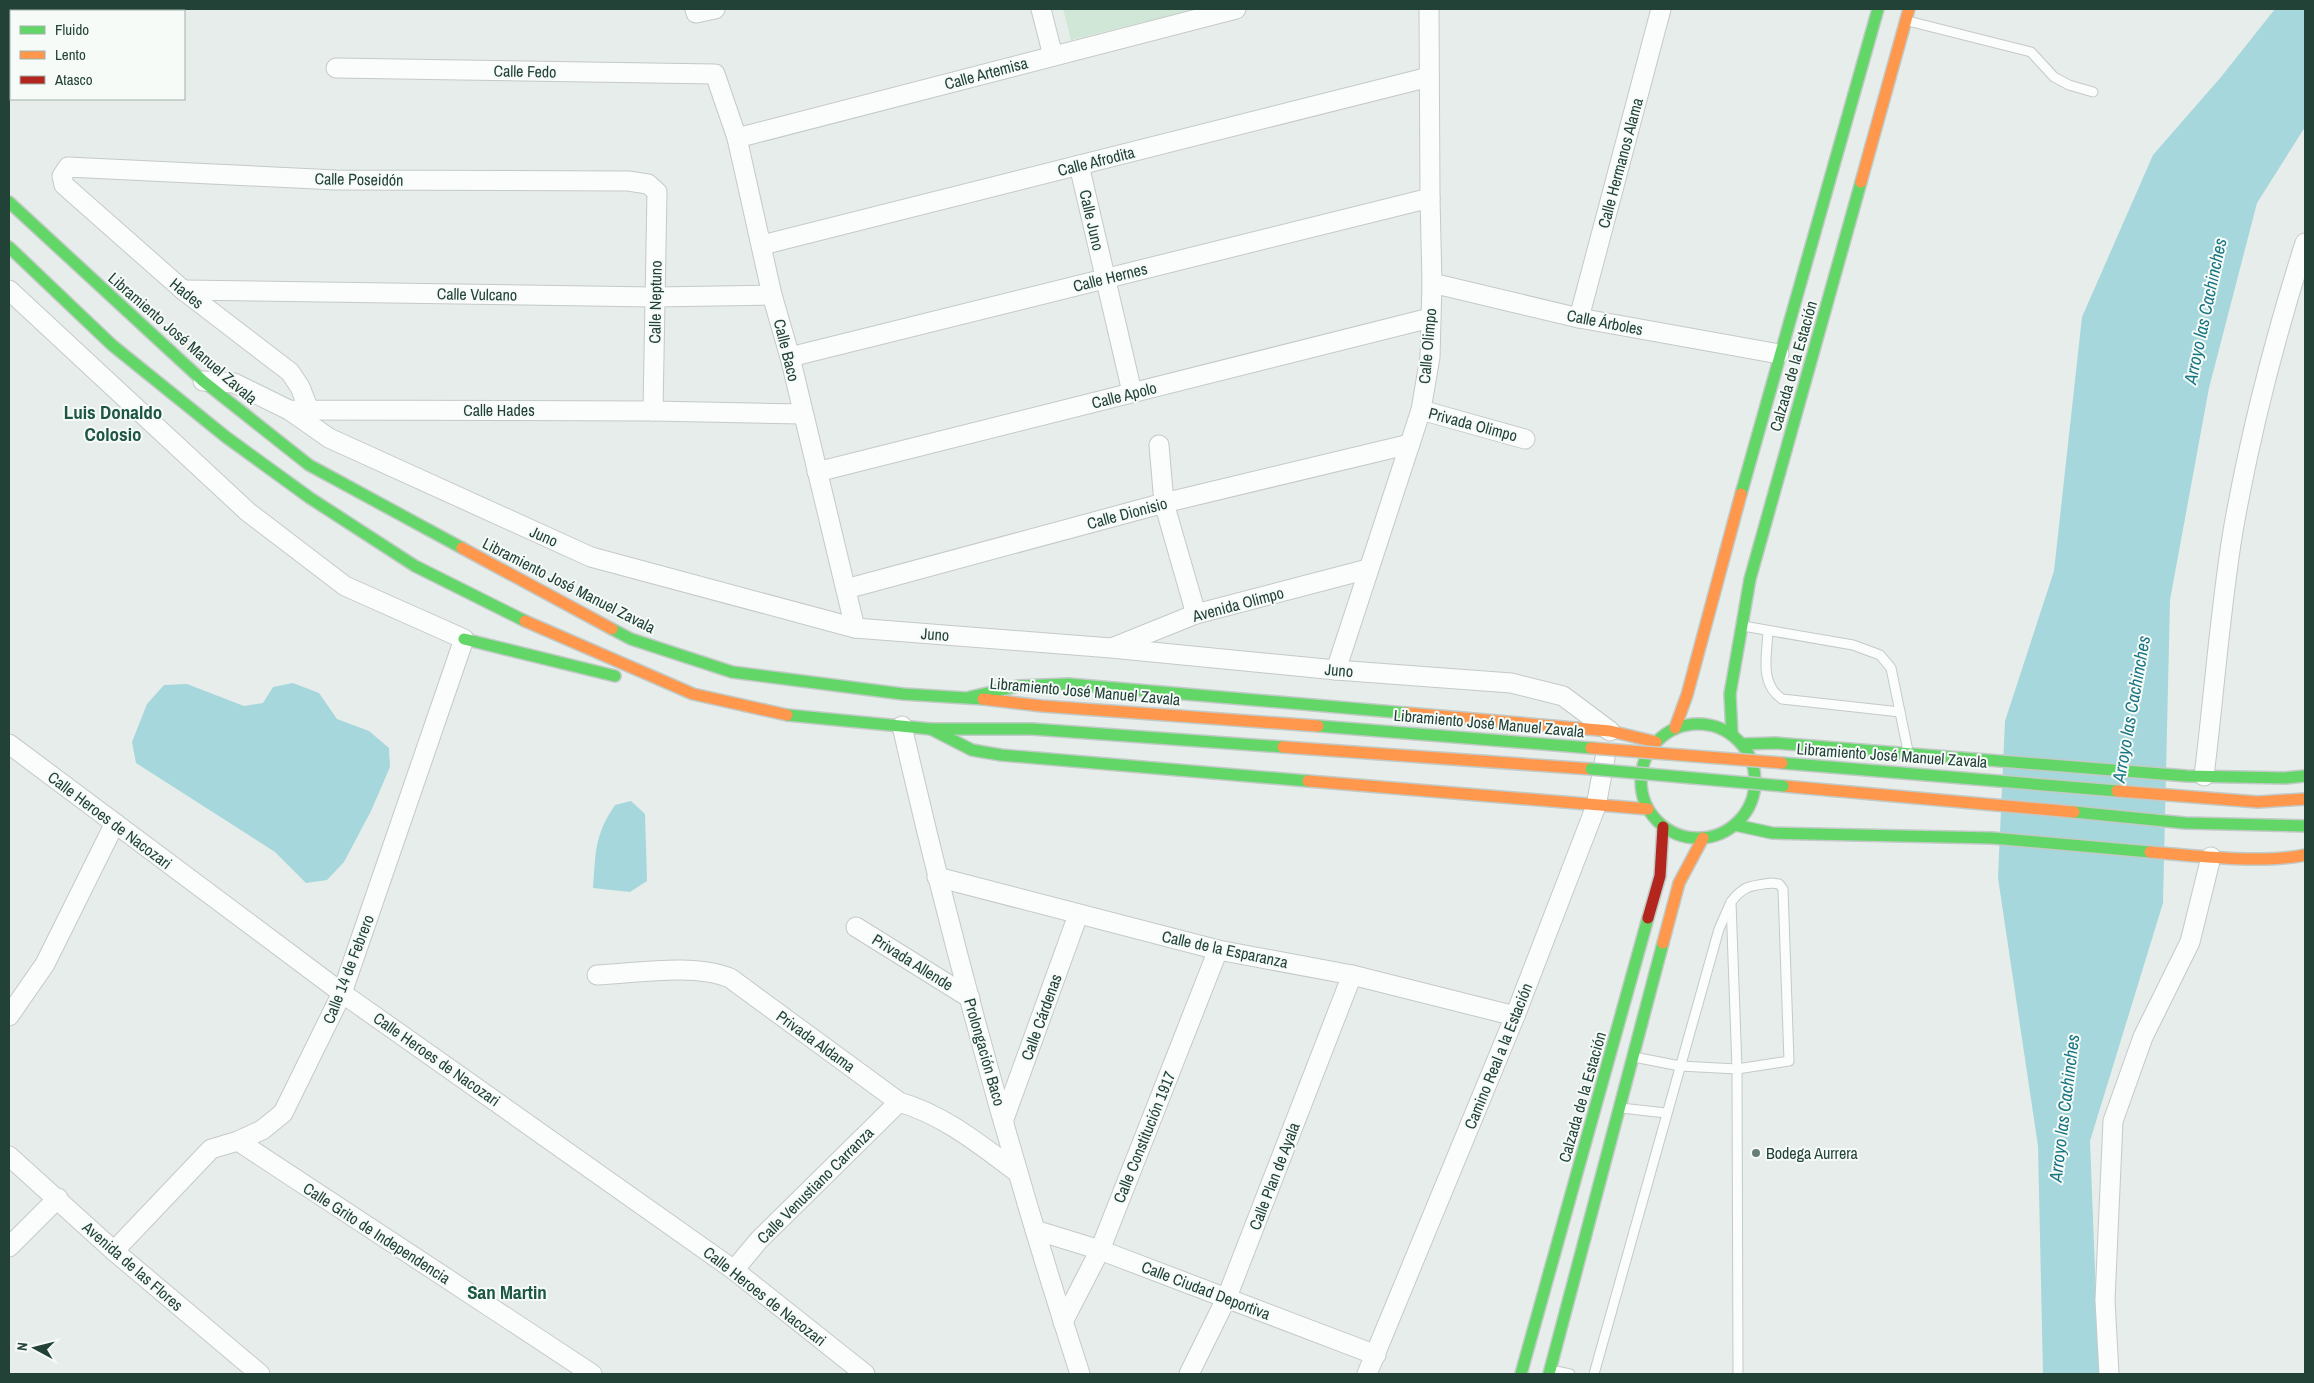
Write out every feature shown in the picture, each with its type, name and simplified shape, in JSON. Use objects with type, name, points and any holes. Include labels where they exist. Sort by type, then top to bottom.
[{"type":"main road","name":"Calzada de la Estación","points":[[1675,728],[1687,695],[1779,354],[1878,9]]},
{"type":"main road","name":"Calzada de la Estación","points":[[1732,735],[1730,694],[1750,579],[1907,14]]},
{"type":"main road","name":"Libramiento José Manuel Zavala","points":[[9,202],[202,381],[309,465],[631,639],[732,672],[903,694],[970,697],[1042,706],[1144,711],[2000,780],[2187,797],[2258,802],[2305,799]]},
{"type":"main road","points":[[9,247],[112,345],[226,437],[310,498],[415,566],[481,601],[588,650],[693,694]]},
{"type":"main road","points":[[464,638],[786,716],[930,729],[1032,729],[1591,769],[1995,804],[2185,823],[2305,826]]},
{"type":"main road","points":[[970,697],[998,688],[1034,684],[1068,684],[1610,731],[1656,742]]},
{"type":"main road","points":[[1690,724],[1705,724],[1719,728],[1732,735],[1742,744],[1751,760],[1755,777],[1754,795],[1747,812],[1735,825],[1720,834],[1704,838],[1682,836],[1663,827],[1648,809],[1642,792],[1641,774],[1646,758],[1656,742],[1675,728],[1690,724]]},
{"type":"main road","points":[[930,729],[972,750],[1001,755],[1648,809]]},
{"type":"main road","points":[[1742,744],[1776,743],[2196,776],[2284,778],[2305,776]]},
{"type":"main road","points":[[1735,825],[1772,833],[1992,838],[2211,857],[2292,858],[2305,856]]},
{"type":"main road","name":"Calzada de la Estación","points":[[1540,1367],[1660,876],[1663,827]]},
{"type":"main road","name":"Calzada de la Estación","points":[[1540,1367],[1620,1108],[1679,883],[1704,838]]},
{"type":"main road","name":"Calzada de la Estación","points":[[1521,1374],[1540,1367]]},
{"type":"street","points":[[695,11],[715,9]]},
{"type":"street","points":[[1041,9],[1053,56]]},
{"type":"street","name":"Calle Artemisa","points":[[737,138],[1236,9]]},
{"type":"street","name":"Calle Olimpo","points":[[1336,670],[1410,444],[1420,410],[1430,357],[1432,283],[1429,9]]},
{"type":"street","name":"Calle Hermanos Alama","points":[[1579,318],[1661,9]]},
{"type":"street","name":"Calle Fedo","points":[[336,68],[715,74]]},
{"type":"street","name":"Calle Baco","points":[[715,74],[737,138],[772,295],[790,357],[802,414],[856,628]]},
{"type":"street","name":"Calle Afrodita","points":[[762,245],[1429,77]]},
{"type":"street","name":"Calle Juno","points":[[1079,165],[1132,392]]},
{"type":"street","name":"Calle Poseidón","points":[[62,176],[68,167],[336,180],[628,181],[648,184],[658,192]]},
{"type":"street","name":"Hades","points":[[62,176],[64,185],[183,290],[290,372],[300,387],[309,410]]},
{"type":"street","name":"Calle Neptuno","points":[[653,411],[654,297],[658,192]]},
{"type":"street","name":"Calle Hernes","points":[[790,357],[1430,198]]},
{"type":"street","points":[[2196,776],[2233,532],[2256,416],[2305,243]]},
{"type":"street","name":"Calle Árboles","points":[[1432,283],[1579,318],[1779,354]]},
{"type":"street","points":[[9,290],[248,512],[345,586],[464,638]]},
{"type":"street","name":"Calle Vulcano","points":[[183,290],[654,297],[772,295]]},
{"type":"street","name":"Calle Apolo","points":[[818,472],[1430,318]]},
{"type":"street","name":"Calle Hades","points":[[202,381],[234,383],[289,410],[653,411],[802,414]]},
{"type":"street","name":"Juno","points":[[289,410],[329,438],[591,557],[856,628],[1111,648],[1336,670],[1511,683],[1564,696],[1610,731]]},
{"type":"street","name":"Privada Olimpo","points":[[1420,410],[1524,438]]},
{"type":"street","name":"Calle Dionisio","points":[[846,589],[1164,503],[1410,444]]},
{"type":"street","points":[[1159,445],[1164,503],[1196,614]]},
{"type":"street","name":"Avenida Olimpo","points":[[1111,648],[1196,614],[1368,569]]},
{"type":"street","name":"Calle 14 de Febrero","points":[[114,1251],[211,1149],[238,1141],[262,1130],[283,1114],[342,993],[464,638]]},
{"type":"street","name":"Prolongación Baco","points":[[902,726],[936,877],[1017,1172],[1080,1374]]},
{"type":"street","name":"Camino Real a la Estación","points":[[1367,1374],[1515,1016],[1596,806],[1610,731]]},
{"type":"street","name":"Calle Heroes de Nacozari","points":[[9,744],[342,993],[734,1270],[865,1374]]},
{"type":"street","points":[[9,1016],[45,964],[114,823]]},
{"type":"street","points":[[2108,1374],[2106,1300],[2113,1120],[2143,1037],[2190,942],[2211,857]]},
{"type":"street","name":"Calle de la Esparanza","points":[[936,877],[1218,950],[1352,975],[1515,1016]]},
{"type":"street","name":"Calle Cárdenas","points":[[1004,1119],[1078,915]]},
{"type":"street","name":"Privada Allende","points":[[856,927],[970,998]]},
{"type":"street","name":"Calle Constitución 1917","points":[[1063,1322],[1100,1250],[1218,950]]},
{"type":"street","name":"Privada Aldama","points":[[598,975],[714,971],[730,978],[899,1102],[924,1109],[953,1125],[1017,1172]]},
{"type":"street","name":"Calle Plan de Ayala","points":[[1190,1374],[1227,1297],[1352,975]]},
{"type":"street","name":"Calle Venustiano Carranza","points":[[734,1270],[759,1240],[899,1102]]},
{"type":"street","name":"Calle Grito de Independencia","points":[[238,1141],[592,1374]]},
{"type":"street","name":"Avenida de las Flores","points":[[9,1156],[58,1198],[114,1251],[260,1374]]},
{"type":"street","points":[[9,1247],[58,1198]]},
{"type":"street","name":"Calle Ciudad Deportiva","points":[[1035,1230],[1100,1250],[1376,1355]]},
{"type":"lane","points":[[1907,14],[2031,52],[2054,77],[2069,85],[2093,92]]},
{"type":"lane","points":[[1742,626],[1853,646],[1880,655],[1891,668],[1909,754]]},
{"type":"lane","points":[[1768,631],[1766,678],[1772,692],[1782,699],[1900,712]]},
{"type":"lane","points":[[1594,1374],[1666,1113],[1680,1066],[1719,929],[1731,902],[1739,891],[1746,887],[1771,882],[1779,884],[1783,889],[1789,1061],[1738,1069],[1680,1066],[1633,1057]]},
{"type":"lane","points":[[1731,902],[1738,1069],[1738,1374]]},
{"type":"lane","points":[[1620,1108],[1666,1113]]},
{"type":"lane","points":[[1540,1367],[1570,1374]]},
{"type":"green space","points":[[1063,9],[1196,9],[1071,40]]},
{"type":"water","name":"Arroyo las Cachinches","points":[[2275,9],[2305,9],[2305,127],[2257,203],[2209,388],[2170,600],[2163,903],[2090,1141],[2099,1374],[2043,1374],[2038,1146],[1998,878],[2005,721],[2054,571],[2082,317],[2153,155],[2221,77]]},
{"type":"water","points":[[293,683],[319,693],[337,719],[369,731],[389,748],[390,767],[371,811],[344,862],[327,880],[306,883],[275,852],[136,763],[132,742],[147,704],[164,685],[187,684],[244,706],[263,703],[273,687]]},
{"type":"water","points":[[631,801],[645,814],[647,881],[630,892],[593,888],[597,845],[603,826],[615,805]]},
{"type":"traffic: fast","points":[[1741,494],[1878,9]]},
{"type":"traffic: fast","points":[[1732,735],[1730,694],[1750,579],[1861,182]]},
{"type":"traffic: fast","points":[[9,202],[203,381],[309,465],[462,548]]},
{"type":"traffic: fast","points":[[9,247],[112,345],[226,437],[310,498],[415,566],[525,621]]},
{"type":"traffic: fast","points":[[612,629],[631,639],[732,672],[903,694],[983,699]]},
{"type":"traffic: fast","points":[[464,639],[615,676]]},
{"type":"traffic: fast","points":[[970,697],[1018,686],[1068,684],[1406,713]]},
{"type":"traffic: fast","points":[[787,715],[931,729],[1032,729],[1283,747]]},
{"type":"traffic: fast","points":[[1698,724],[1720,728],[1738,741],[1751,759],[1755,781],[1751,803],[1738,821],[1720,834],[1698,838],[1676,834],[1658,821],[1645,803],[1641,781],[1645,759],[1658,741],[1676,728],[1698,724]]},
{"type":"traffic: fast","points":[[1318,726],[1591,748]]},
{"type":"traffic: fast","points":[[931,729],[972,750],[1001,755],[1308,781]]},
{"type":"traffic: fast","points":[[1742,744],[1776,743],[2187,776],[2285,778],[2305,776]]},
{"type":"traffic: fast","points":[[1782,763],[2117,791]]},
{"type":"traffic: fast","points":[[1591,769],[1783,786]]},
{"type":"traffic: fast","points":[[2074,812],[2185,823],[2305,826]]},
{"type":"traffic: fast","points":[[1735,825],[1772,833],[1992,838],[2150,852]]},
{"type":"traffic: fast","points":[[1521,1374],[1648,918]]},
{"type":"traffic: fast","points":[[1549,1374],[1663,943]]},
{"type":"traffic: slow","points":[[1861,182],[1909,9]]},
{"type":"traffic: slow","points":[[1675,728],[1687,695],[1741,494]]},
{"type":"traffic: slow","points":[[462,548],[612,629]]},
{"type":"traffic: slow","points":[[525,621],[693,694],[787,715]]},
{"type":"traffic: slow","points":[[983,699],[1042,706],[1318,726]]},
{"type":"traffic: slow","points":[[1406,713],[1610,731],[1656,742]]},
{"type":"traffic: slow","points":[[1283,747],[1591,769]]},
{"type":"traffic: slow","points":[[1591,748],[1782,763]]},
{"type":"traffic: slow","points":[[1308,781],[1648,809]]},
{"type":"traffic: slow","points":[[1783,786],[2074,812]]},
{"type":"traffic: slow","points":[[2117,791],[2258,802],[2305,799]]},
{"type":"traffic: slow","points":[[1663,943],[1679,883],[1703,838]]},
{"type":"traffic: slow","points":[[2150,852],[2248,859],[2288,858],[2305,855]]},
{"type":"traffic: jam","points":[[1648,918],[1660,876],[1663,827]]},
{"type":"place","name":"Bodega Aurrera","points":[[1756,1153]]},
{"type":"district","name":"Luis Donaldo Colosio","points":[[113,423]]},
{"type":"district","name":"San Martin","points":[[507,1292]]}]
